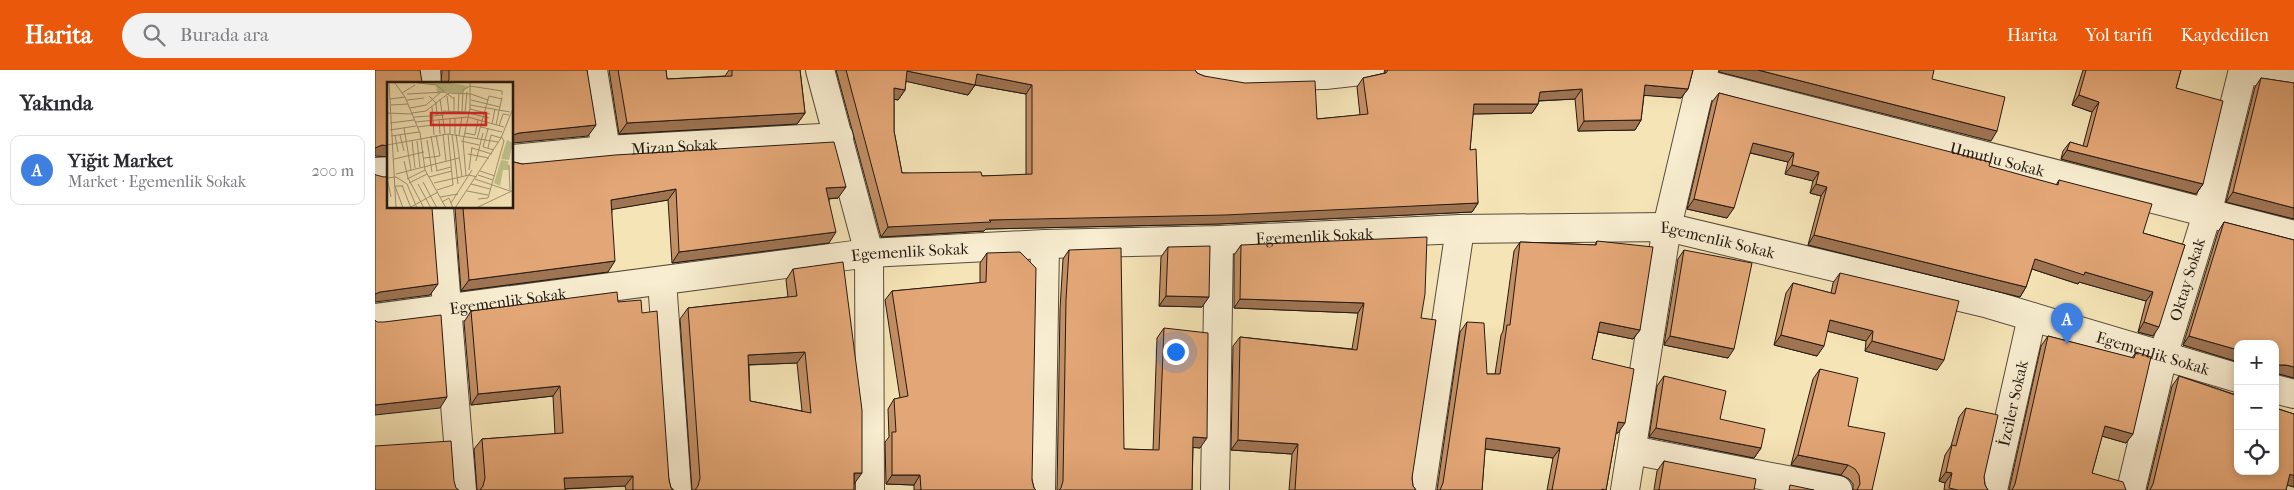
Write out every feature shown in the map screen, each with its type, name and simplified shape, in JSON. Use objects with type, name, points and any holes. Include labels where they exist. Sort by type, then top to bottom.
[{"type":"street","points":[[593,70],[606,150]]},
{"type":"street","points":[[820,70],[869,254],[870,490]]},
{"type":"street","points":[[1200,70],[1241,77],[1370,70]]},
{"type":"street","name":"Oktay Sokak","points":[[2131,490],[2163,356],[2207,214],[2243,70]]},
{"type":"street","points":[[2250,70],[2294,79]]},
{"type":"street","points":[[1625,490],[1667,227],[1703,76]]},
{"type":"street","name":"Umutlu Sokak","points":[[1703,76],[2207,214],[2294,235]]},
{"type":"street","name":"Mizan Sokak","points":[[514,159],[606,150],[839,137]]},
{"type":"street","points":[[439,209],[445,309],[462,490]]},
{"type":"street","name":"Egemenlik Sokak","points":[[375,318],[869,254],[1045,244],[1219,240],[1460,228],[1667,227],[1989,304],[2234,377]]},
{"type":"street","points":[[1421,490],[1460,228]]},
{"type":"street","points":[[1215,490],[1219,240]]},
{"type":"street","points":[[1041,490],[1045,244]]},
{"type":"street","points":[[662,281],[677,490]]},
{"type":"street","name":"İzciler Sokak","points":[[1993,490],[2032,317]]},
{"type":"street","points":[[2279,390],[2294,394]]},
{"type":"street","points":[[1632,450],[1838,490]]},
{"type":"building","points":[[375,70],[420,70],[422,82],[387,82],[387,146],[382,145],[375,148]]},
{"type":"building","points":[[449,70],[587,70],[596,125],[514,135],[514,82],[447,82],[449,80]]},
{"type":"building","points":[[618,70],[666,70],[667,79],[732,76],[732,70],[800,70],[805,113],[627,123]]},
{"type":"building","points":[[846,70],[1195,70],[1204,76],[1245,83],[1315,81],[1317,119],[1368,114],[1363,78],[1386,73],[1388,70],[1693,70],[1688,89],[1645,85],[1641,120],[1584,121],[1582,89],[1540,92],[1538,104],[1474,104],[1470,150],[1476,149],[1478,203],[1225,215],[989,220],[991,222],[888,227]],"holes":[[[907,71],[975,85],[977,74],[1032,85],[1032,174],[982,176],[981,172],[902,173],[894,131],[894,88],[905,90]]]},
{"type":"building","points":[[1758,70],[1934,70],[1932,79],[2005,97],[1997,131]]},
{"type":"building","points":[[2086,70],[2181,70],[2176,88],[2223,101],[2203,184],[2067,150],[2070,142],[2087,147],[2099,102],[2079,95]]},
{"type":"building","points":[[2261,78],[2294,83],[2294,208],[2233,192]]},
{"type":"building","points":[[1719,93],[1990,162],[1989,166],[2058,185],[2059,180],[2152,204],[2143,233],[2185,245],[2159,327],[2144,322],[2153,292],[2085,272],[2084,275],[2035,259],[2026,287],[1814,235],[1827,187],[1816,184],[1819,172],[1792,165],[1794,153],[1753,143],[1734,208],[1694,199]]},
{"type":"building","points":[[834,142],[846,187],[826,188],[836,232],[679,252],[676,189],[611,200],[615,261],[469,280],[463,209],[514,209],[514,162],[522,164],[615,155]]},
{"type":"building","points":[[375,174],[387,176],[387,209],[432,209],[438,284],[375,294]]},
{"type":"building","points":[[2224,222],[2294,240],[2294,367],[2279,365],[2279,340],[2234,340],[2234,349],[2189,336]]},
{"type":"building","points":[[1427,237],[1425,294],[1421,318],[1436,320],[1412,478],[1413,486],[1416,490],[1295,490],[1298,444],[1238,440],[1240,337],[1357,350],[1364,303],[1240,299],[1241,245]]},
{"type":"building","points":[[1597,241],[1653,247],[1640,330],[1600,322],[1592,359],[1634,369],[1625,423],[1618,422],[1606,490],[1552,490],[1560,448],[1486,438],[1482,490],[1440,490],[1443,483],[1467,322],[1484,323],[1487,374],[1500,374],[1507,325],[1510,325],[1520,242],[1596,245]]},
{"type":"building","points":[[1210,246],[1209,297],[1166,296],[1168,247]]},
{"type":"building","points":[[1121,248],[1124,449],[1159,450],[1164,328],[1208,333],[1207,438],[1193,437],[1192,490],[1059,490],[1063,481],[1066,300],[1069,250]]},
{"type":"building","points":[[1684,250],[1752,263],[1734,349],[1670,336]]},
{"type":"building","points":[[1020,252],[1036,268],[1032,480],[1036,490],[921,490],[920,475],[892,475],[892,432],[896,432],[894,399],[908,396],[892,291],[986,282],[987,253]]},
{"type":"building","points":[[843,262],[862,410],[862,473],[854,473],[854,490],[695,490],[700,478],[688,308],[797,296],[793,269]],"holes":[[[805,352],[811,413],[750,401],[748,355]]]},
{"type":"building","points":[[1840,273],[1959,301],[1944,360],[1872,341],[1873,331],[1830,320],[1824,346],[1781,335],[1793,283],[1835,294]]},
{"type":"building","points":[[617,292],[618,302],[641,300],[642,313],[657,311],[669,480],[671,488],[674,490],[633,490],[633,476],[564,478],[565,490],[480,490],[485,478],[482,439],[563,433],[560,386],[478,394],[471,311]]},
{"type":"building","points":[[441,315],[447,397],[375,405],[375,320],[377,322],[384,322]]},
{"type":"building","points":[[2048,336],[2134,358],[2136,352],[2151,357],[2133,434],[2105,426],[2092,473],[2123,482],[2126,490],[2012,490],[2015,484]]},
{"type":"building","points":[[1820,369],[1858,378],[1848,426],[1885,433],[1872,490],[1857,490],[1860,484],[1859,475],[1855,469],[1848,465],[1798,455]]},
{"type":"building","points":[[1664,376],[1726,391],[1720,419],[1765,429],[1761,448],[1656,428]]},
{"type":"building","points":[[2179,376],[2234,395],[2234,475],[2279,475],[2279,409],[2294,414],[2294,476],[2290,474],[2286,490],[2150,490]]},
{"type":"building","points":[[1966,408],[1998,415],[1984,477],[1988,490],[1958,490],[1949,488],[1952,473],[1946,472],[1952,445],[1956,446]]},
{"type":"building","points":[[451,441],[454,481],[456,488],[459,490],[375,490],[375,446]]},
{"type":"building","points":[[1664,461],[1756,479],[1754,490],[1659,490]]},
{"type":"building","points":[[1790,485],[1814,490],[1789,490]]},
{"type":"place","name":"Yiğit Market","points":[[2067,344]]}]
